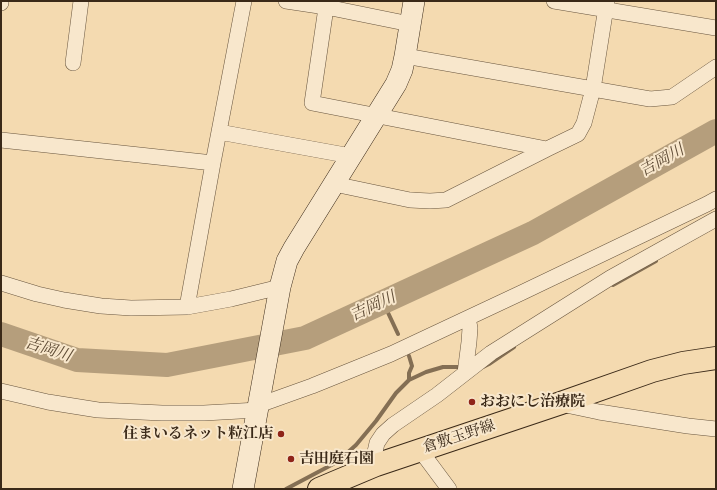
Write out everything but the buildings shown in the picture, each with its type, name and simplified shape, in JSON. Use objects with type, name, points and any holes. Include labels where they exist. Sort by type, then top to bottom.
[{"type":"main road","name":"倉敷玉野線","points":[[332,486],[376,465],[561,404],[652,371],[684,363],[716,358]]},
{"type":"street","points":[[73,63],[81,1]]},
{"type":"street","points":[[187,307],[244,1]]},
{"type":"street","points":[[286,1],[327,4],[410,24]]},
{"type":"street","points":[[243,489],[280,287],[287,261],[396,84],[402,70],[414,1]]},
{"type":"street","points":[[554,1],[606,5],[716,28]]},
{"type":"street","points":[[327,4],[312,103],[547,149]]},
{"type":"street","points":[[334,184],[410,200],[446,200],[578,134],[584,123],[593,89],[606,5]]},
{"type":"street","points":[[405,56],[650,99],[672,97],[716,67]]},
{"type":"street","points":[[219,132],[352,156]]},
{"type":"street","points":[[1,140],[213,163]]},
{"type":"street","points":[[1,391],[48,402],[98,410],[162,413],[204,413],[274,400],[391,354],[707,204],[716,198]]},
{"type":"street","points":[[376,465],[375,452],[377,442],[383,434],[393,425],[437,395],[469,367],[541,320],[610,278],[716,219]]},
{"type":"street","points":[[1,283],[37,294],[101,306],[131,308],[187,307],[231,299],[280,287]]},
{"type":"street","points":[[468,318],[470,328],[469,367]]},
{"type":"street","points":[[561,404],[599,412],[716,429]]},
{"type":"street","points":[[420,450],[449,489]]},
{"type":"waterway","name":"吉岡川","points":[[1,334],[77,360],[167,365],[305,338],[533,233],[716,131]]},
{"type":"waterway","points":[[613,285],[656,261]]},
{"type":"waterway","points":[[383,302],[398,334]]},
{"type":"waterway","points":[[483,367],[514,347]]},
{"type":"waterway","points":[[409,356],[412,366],[409,373],[409,380]]},
{"type":"waterway","points":[[286,489],[337,462],[356,445],[376,421],[396,393],[409,380],[426,372],[443,367],[462,367]]},
{"type":"place","name":"おおにし治療院","points":[[472,402]]},
{"type":"place","name":"住まいるネット粒江店","points":[[281,434]]},
{"type":"place","name":"吉田庭石園","points":[[291,459]]}]
